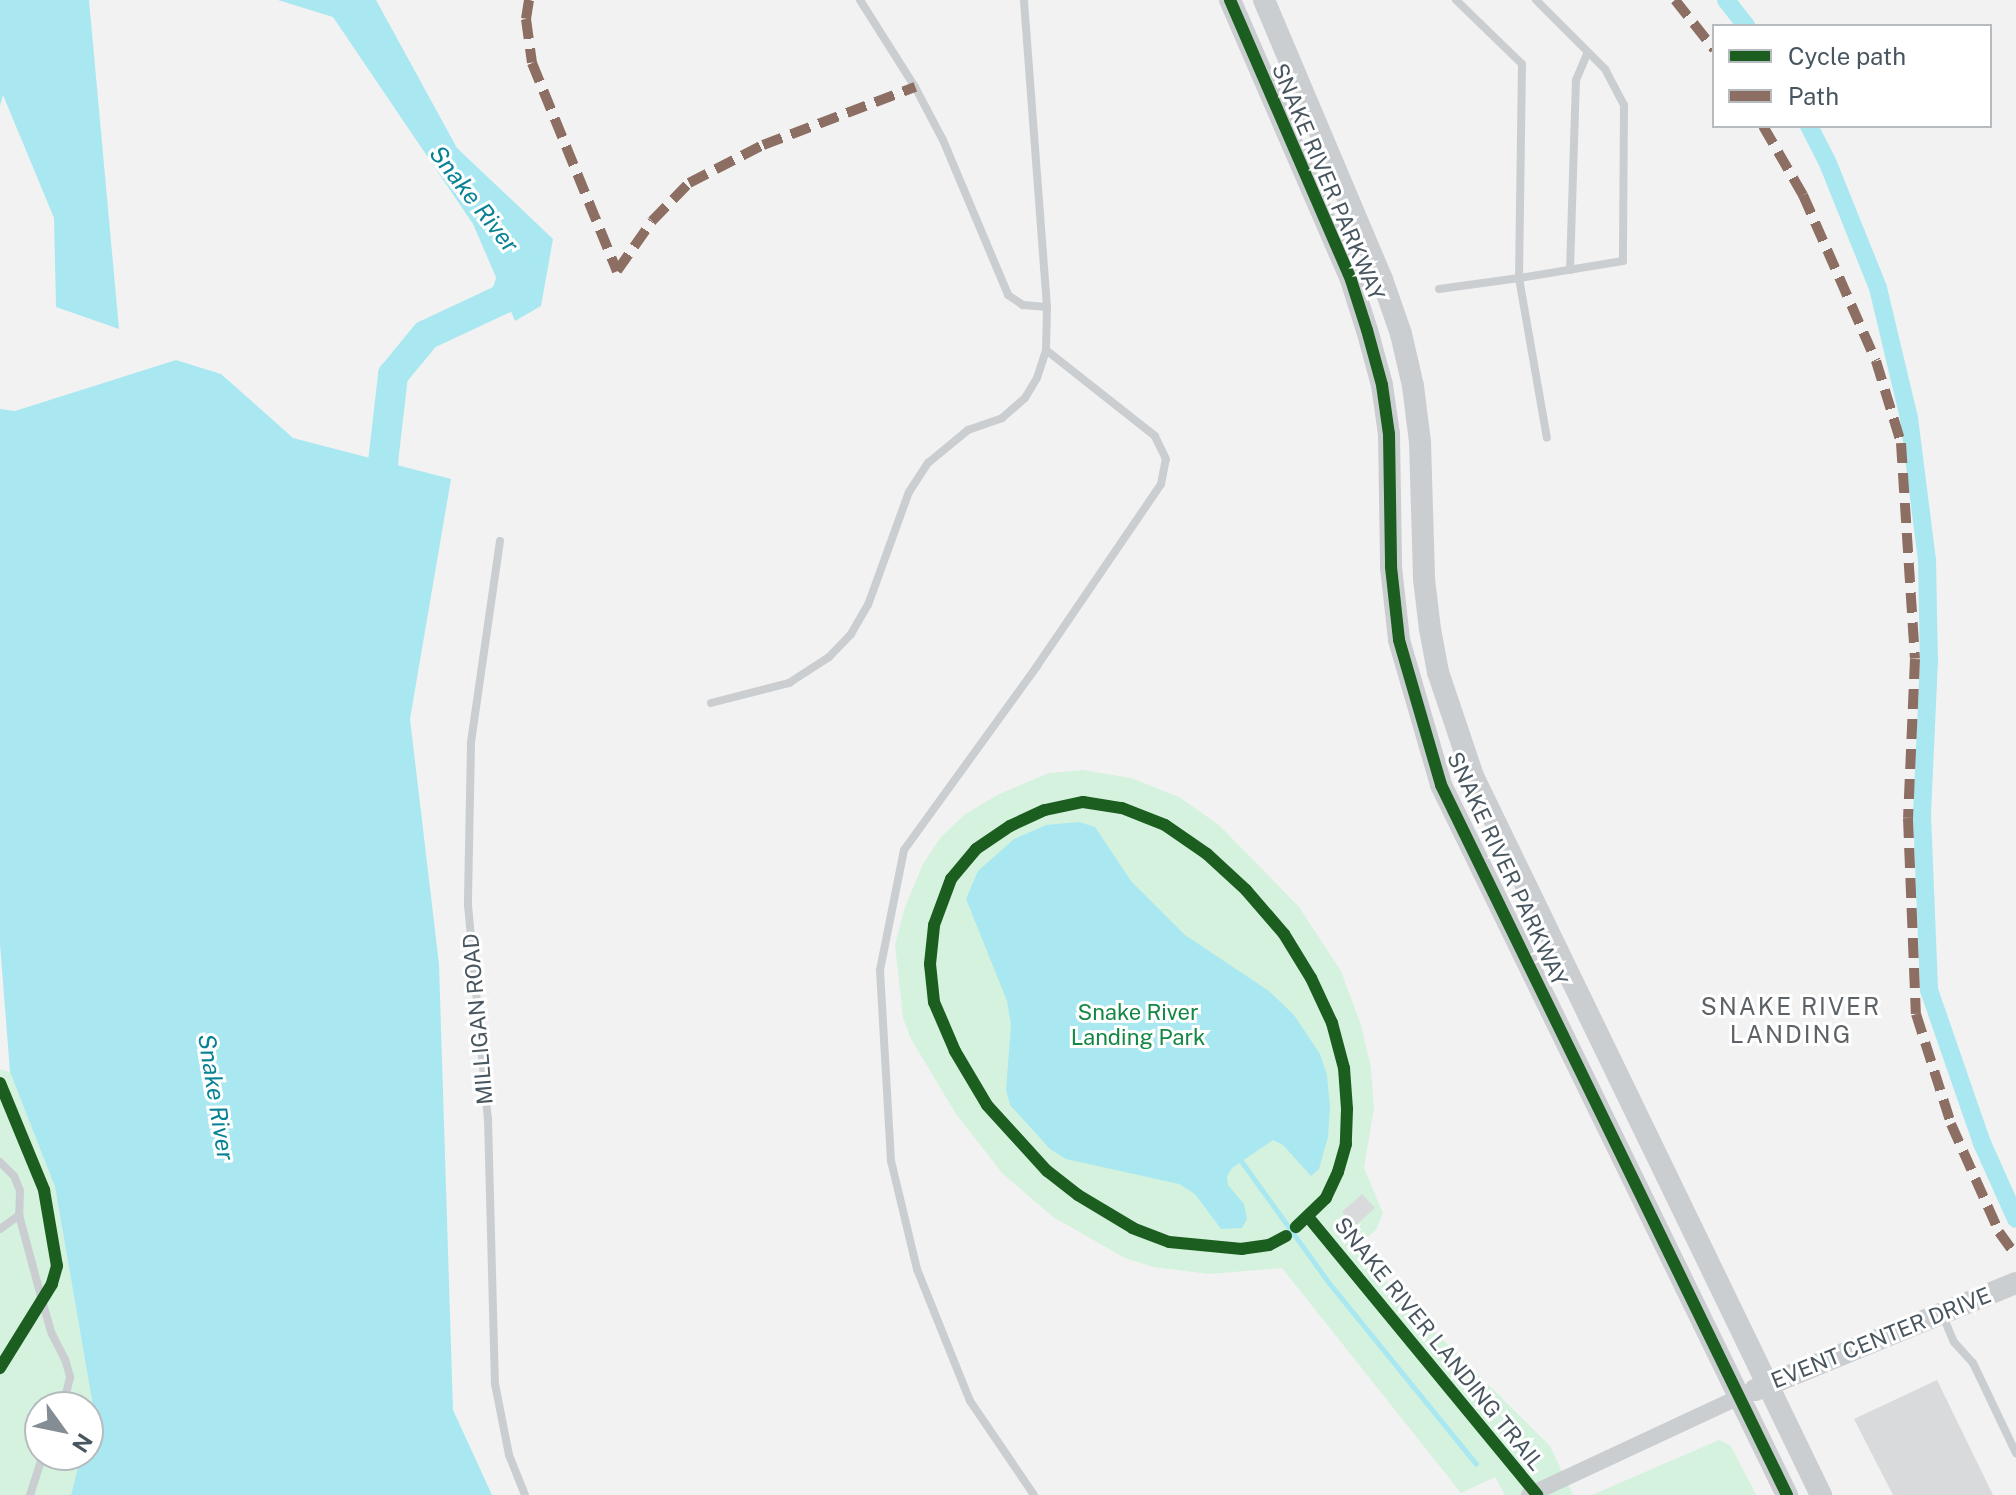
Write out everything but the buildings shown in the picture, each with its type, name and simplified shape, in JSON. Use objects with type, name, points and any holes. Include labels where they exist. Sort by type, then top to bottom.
[{"type":"street","name":"SNAKE RIVER PARKWAY","points":[[1230,0],[1351,280],[1371,344],[1389,434],[1391,567],[1399,640],[1441,785],[1787,1495]]},
{"type":"street","name":"SNAKE RIVER PARKWAY","points":[[1264,0],[1382,279],[1401,334],[1413,386],[1420,442],[1424,579],[1430,629],[1438,672],[1473,776],[1821,1495]]},
{"type":"street","name":"EVENT CENTER DRIVE","points":[[1529,1495],[1739,1397],[2016,1283]]},
{"type":"lane","points":[[860,0],[915,87],[943,140],[1008,295],[1023,305],[1047,307]]},
{"type":"lane","points":[[711,703],[789,683],[829,657],[851,634],[868,605],[909,492],[928,463],[968,430],[1002,418],[1025,398],[1037,378],[1046,350],[1047,307],[1024,0]]},
{"type":"lane","points":[[1456,0],[1522,64],[1519,278],[1547,438]]},
{"type":"lane","points":[[1439,289],[1623,261],[1624,105],[1605,69],[1536,0]]},
{"type":"lane","points":[[1570,270],[1576,80],[1588,52]]},
{"type":"lane","points":[[1034,1495],[970,1401],[917,1269],[891,1161],[880,970],[904,850],[1161,484],[1166,459],[1155,436],[1046,350]]},
{"type":"lane","name":"MILLIGAN ROAD","points":[[500,541],[477,682],[471,743],[468,905],[488,1119],[495,1384],[509,1455],[525,1495]]},
{"type":"lane","points":[[0,1162],[14,1176],[20,1191],[19,1215],[52,1334],[68,1368],[70,1377],[67,1391]]},
{"type":"lane","points":[[0,1229],[19,1215]]},
{"type":"lane","points":[[1942,1313],[1954,1342],[1973,1363],[2016,1453]]},
{"type":"lane","points":[[30,1495],[38,1471]]},
{"type":"path","points":[[1269,1245],[1309,1218]]},
{"type":"green space","name":"Snake River Landing Park","points":[[1082,770],[1131,778],[1179,797],[1219,825],[1299,907],[1341,971],[1361,1025],[1371,1068],[1374,1108],[1364,1168],[1383,1213],[1376,1230],[1360,1244],[1394,1291],[1550,1446],[1573,1495],[1505,1495],[1495,1477],[1461,1493],[1282,1268],[1209,1274],[1153,1267],[1125,1258],[1053,1217],[1003,1174],[956,1114],[911,1039],[903,1018],[895,945],[905,907],[923,864],[940,838],[964,815],[999,794],[1049,773]]},
{"type":"green space","points":[[0,1069],[10,1072],[55,1187],[90,1391],[24,1391],[24,1471],[77,1471],[71,1495],[0,1495]]},
{"type":"green space","points":[[1719,1440],[1731,1446],[1756,1495],[1592,1495]]},
{"type":"water","points":[[0,0],[89,0],[119,329],[56,307],[54,218],[3,95],[0,106]]},
{"type":"water","points":[[278,0],[376,0],[457,148],[553,239],[541,306],[515,321],[473,224],[333,17]]},
{"type":"water","points":[[176,360],[221,374],[293,438],[451,479],[410,719],[439,964],[453,1410],[492,1495],[71,1495],[77,1471],[104,1471],[104,1391],[90,1391],[55,1187],[10,1072],[0,944],[0,409],[15,411]]},
{"type":"water","points":[[1079,822],[1095,827],[1131,881],[1185,935],[1269,991],[1294,1015],[1320,1054],[1327,1075],[1330,1107],[1328,1137],[1319,1169],[1311,1176],[1283,1145],[1273,1140],[1232,1168],[1227,1176],[1228,1185],[1244,1204],[1247,1219],[1242,1228],[1221,1229],[1195,1194],[1179,1184],[1066,1159],[1050,1149],[1010,1105],[1006,1090],[1011,1025],[1007,1001],[966,899],[978,871],[1014,839],[1046,825]]},
{"type":"waterway","points":[[1726,0],[1744,24]]},
{"type":"waterway","points":[[1810,128],[1827,161],[1878,288],[1909,418],[1927,560],[1929,660],[1922,814],[1929,990],[1982,1143],[2016,1219]]},
{"type":"waterway","name":"Snake River","points":[[369,499],[383,462],[393,375],[426,335],[505,298],[519,259]]},
{"type":"waterway","points":[[1241,1161],[1329,1283],[1476,1464]]},
{"type":"marked path","points":[[529,0],[526,19],[532,63],[617,271],[652,221],[689,183],[763,145],[915,87]]},
{"type":"marked path","points":[[1675,0],[1712,46]]},
{"type":"marked path","points":[[1764,128],[1803,195],[1876,361],[1901,443],[1915,659],[1908,818],[1916,1014],[1951,1124],[1999,1232],[2016,1255]]},
{"type":"cycle path","points":[[1230,0],[1351,280],[1382,385],[1389,434],[1391,567],[1399,640],[1441,785],[1787,1495]]},
{"type":"cycle path","points":[[1286,1236],[1269,1245],[1242,1249],[1169,1242],[1133,1228],[1078,1195],[1047,1171],[987,1105],[955,1051],[934,1002],[930,964],[934,925],[951,879],[976,849],[1010,826],[1045,810],[1083,802],[1122,808],[1165,825],[1207,854],[1246,890],[1284,934],[1311,978],[1332,1023],[1344,1068],[1347,1109],[1346,1144],[1338,1172],[1326,1198],[1296,1227]]},
{"type":"cycle path","points":[[0,1083],[44,1190],[57,1266],[52,1284],[0,1368]]},
{"type":"cycle path","name":"SNAKE RIVER LANDING TRAIL","points":[[1309,1218],[1537,1495]]},
{"type":"district","name":"SNAKE RIVER LANDING","points":[[1791,1021]]}]
